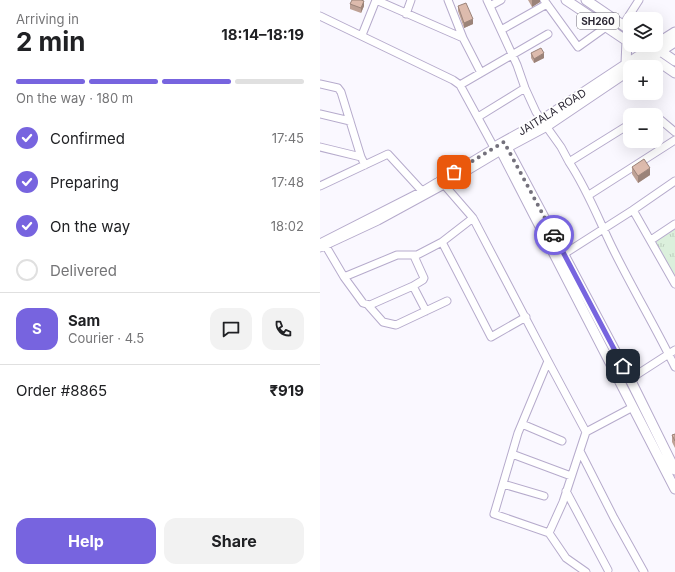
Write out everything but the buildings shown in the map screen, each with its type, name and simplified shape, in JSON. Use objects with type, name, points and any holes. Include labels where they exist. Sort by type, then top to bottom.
[{"type":"main road","name":"SH260","points":[[566,0],[623,38]]},
{"type":"main road","name":"SH260","points":[[586,0],[623,26]]},
{"type":"main road","points":[[663,37],[673,36]]},
{"type":"main road","name":"JAITALA ROAD","points":[[663,42],[673,36]]},
{"type":"main road","name":"SH260","points":[[645,52],[672,71]]},
{"type":"main road","points":[[663,52],[675,61]]},
{"type":"main road","name":"JAITALA ROAD","points":[[642,60],[648,54]]},
{"type":"main road","name":"JAITALA ROAD","points":[[639,60],[648,54]]},
{"type":"main road","name":"JAITALA ROAD","points":[[500,148],[544,123],[623,70]]},
{"type":"main road","points":[[500,148],[564,254],[630,379],[675,470]]},
{"type":"main road","points":[[500,148],[675,488]]},
{"type":"street","points":[[362,35],[376,0],[463,38]]},
{"type":"street","points":[[406,14],[411,0]]},
{"type":"street","points":[[448,0],[463,38],[482,73]]},
{"type":"street","points":[[501,0],[488,3],[536,112],[589,195],[603,228],[672,352],[675,367]]},
{"type":"street","points":[[634,12],[640,0]]},
{"type":"street","points":[[501,30],[546,2],[578,47],[606,27]]},
{"type":"street","points":[[320,16],[362,35],[453,80],[460,85],[478,117],[500,148]]},
{"type":"street","points":[[460,85],[548,34]]},
{"type":"street","points":[[320,84],[338,88],[341,92],[361,157],[365,165]]},
{"type":"street","points":[[478,117],[525,88]]},
{"type":"street","points":[[320,114],[350,121]]},
{"type":"street","points":[[663,122],[675,132]]},
{"type":"street","points":[[569,162],[623,128]]},
{"type":"street","points":[[589,195],[675,140]]},
{"type":"street","points":[[320,147],[361,157]]},
{"type":"street","name":"JAITALA ROAD","points":[[322,244],[378,221],[500,148]]},
{"type":"street","points":[[320,186],[388,154],[422,191]]},
{"type":"street","points":[[564,254],[675,181]]},
{"type":"street","points":[[442,182],[473,218],[586,432]]},
{"type":"street","name":"JAITALA ROAD","points":[[322,244],[442,182]]},
{"type":"street","points":[[632,210],[651,240],[675,284]]},
{"type":"street","points":[[344,277],[397,255],[414,256],[442,242],[473,218]]},
{"type":"street","points":[[651,240],[675,224]]},
{"type":"street","points":[[442,242],[491,337],[526,317]]},
{"type":"street","points":[[322,244],[363,303],[368,305],[380,320],[387,324],[396,325],[447,301]]},
{"type":"street","points":[[368,305],[413,286],[423,280],[424,278],[414,256]]},
{"type":"street","points":[[413,286],[426,311]]},
{"type":"street","points":[[630,379],[672,352]]},
{"type":"street","points":[[548,361],[522,424],[494,514],[550,533],[566,558],[586,572]]},
{"type":"street","points":[[550,533],[586,432],[633,407]]},
{"type":"street","points":[[522,424],[562,441]]},
{"type":"street","points":[[580,450],[614,518],[644,572]]},
{"type":"street","points":[[512,454],[571,476]]},
{"type":"street","points":[[503,484],[544,496]]},
{"type":"street","points":[[566,491],[608,570]]},
{"type":"green space","points":[[675,229],[675,280],[655,242]]},
{"type":"way so far","points":[[454,172],[504,142],[554,235]]},
{"type":"route","points":[[554,235],[623,366]]}]
